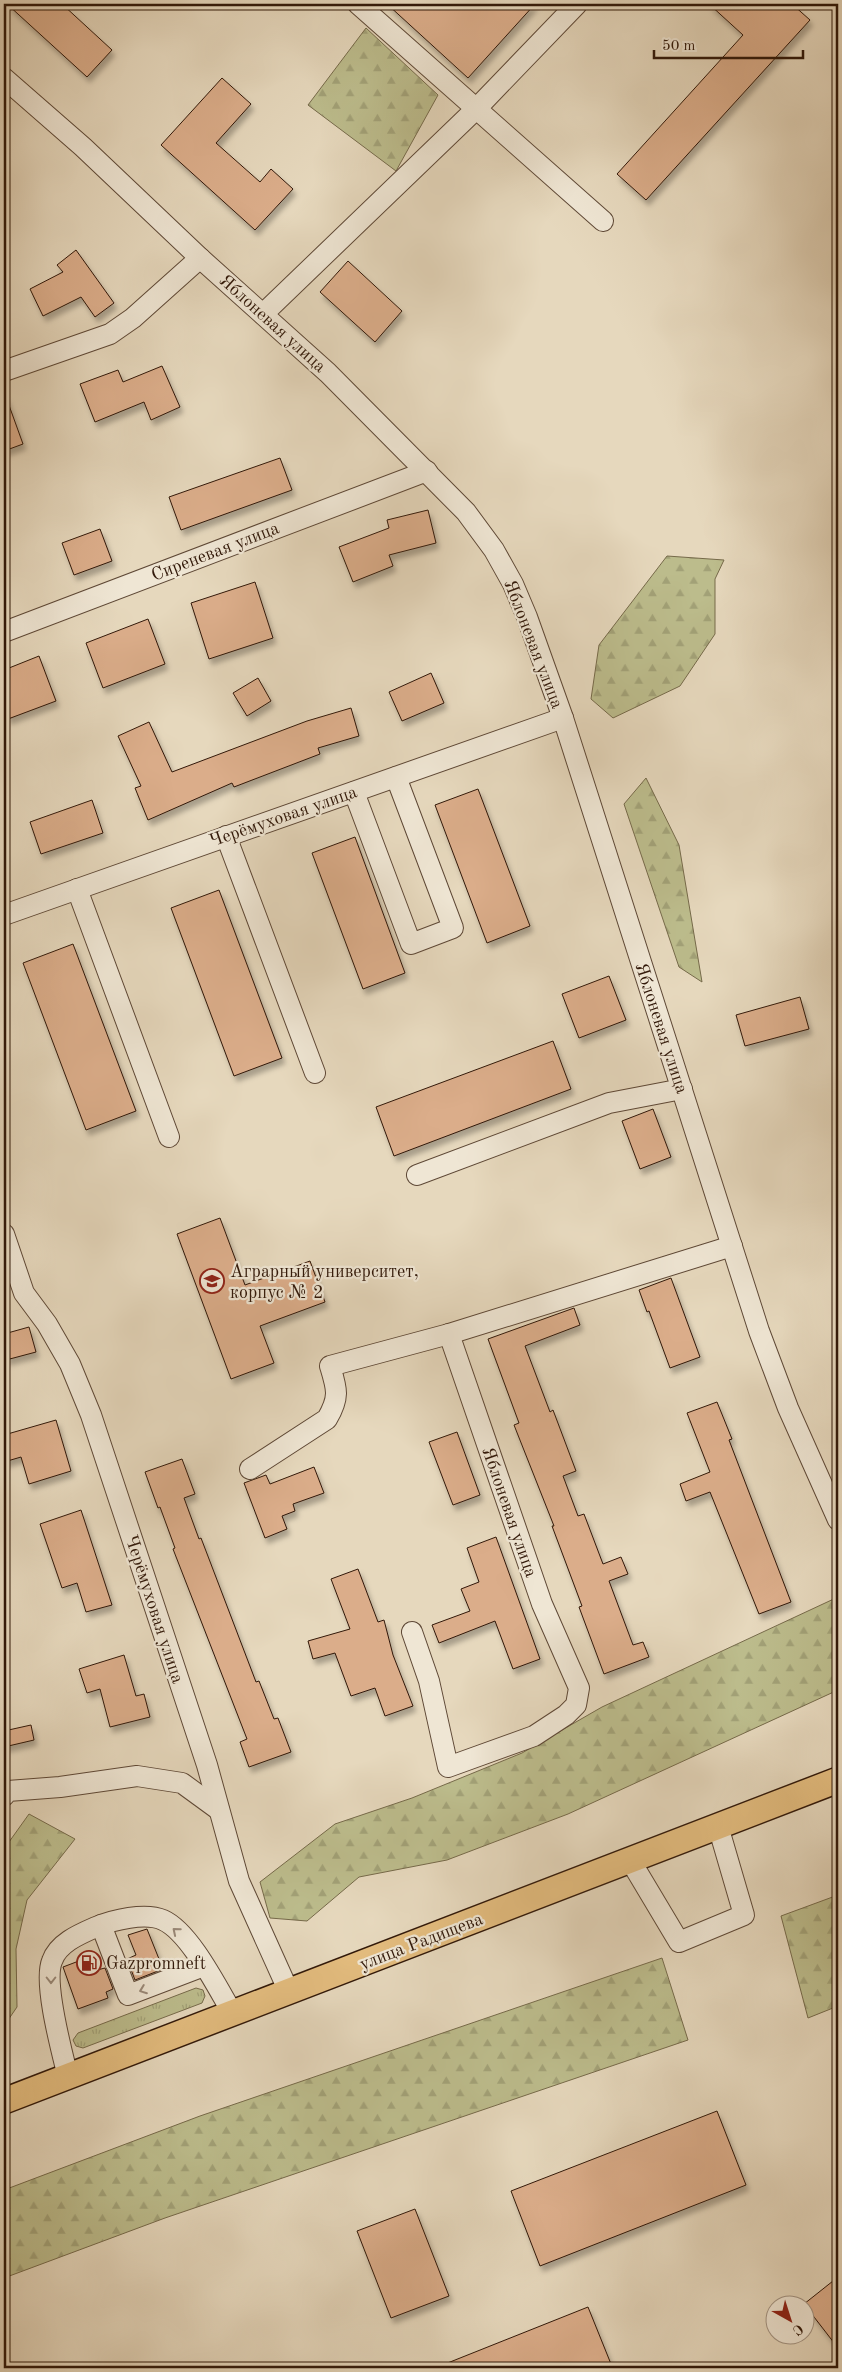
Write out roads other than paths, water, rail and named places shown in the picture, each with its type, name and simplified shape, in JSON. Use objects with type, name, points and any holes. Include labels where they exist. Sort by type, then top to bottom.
[{"type":"main road","name":"улица Радищева","points":[[4,2101],[838,1780]]},
{"type":"street","points":[[358,4],[603,221]]},
{"type":"street","points":[[263,314],[476,109],[577,4]]},
{"type":"street","name":"Яблоневая улица","points":[[4,78],[83,147],[200,258],[328,373],[466,512],[494,550],[513,584],[527,617],[563,718],[759,1331],[788,1408],[838,1520]]},
{"type":"street","points":[[4,371],[110,334],[133,318],[200,258]]},
{"type":"street","name":"Сиреневая улица","points":[[4,632],[427,471]]},
{"type":"street","name":"Черёмуховая улица","points":[[4,915],[563,718]]},
{"type":"street","points":[[354,792],[411,944],[453,928],[396,777]]},
{"type":"street","points":[[226,836],[315,1073]]},
{"type":"street","points":[[76,890],[169,1137]]},
{"type":"street","points":[[417,1175],[609,1103],[682,1089]]},
{"type":"street","name":"Черёмуховая улица","points":[[4,1234],[24,1293],[47,1324],[70,1364],[91,1415],[207,1765],[239,1881],[289,1992]]},
{"type":"street","points":[[250,1469],[327,1419],[334,1407],[337,1392],[330,1366],[449,1334],[732,1246]]},
{"type":"street","name":"Яблоневая улица","points":[[412,1632],[429,1681],[448,1767],[534,1736],[566,1715],[576,1705],[579,1688],[542,1604],[449,1334]]},
{"type":"street","points":[[4,1796],[8,1791],[137,1776],[182,1783],[219,1810]]},
{"type":"street","points":[[630,1860],[679,1942],[744,1915],[718,1826]]},
{"type":"street","points":[[68,2077],[50,1985],[51,1961],[59,1949],[80,1934],[101,1925],[141,1917],[163,1920],[181,1933],[204,1966],[233,2014]]},
{"type":"street","points":[[101,1925],[128,1995],[204,1966]]},
{"type":"place","name":"Аграрный университет, корпус № 2","points":[[212,1281]]},
{"type":"place","name":"Gazpromneft","points":[[89,1963]]}]
